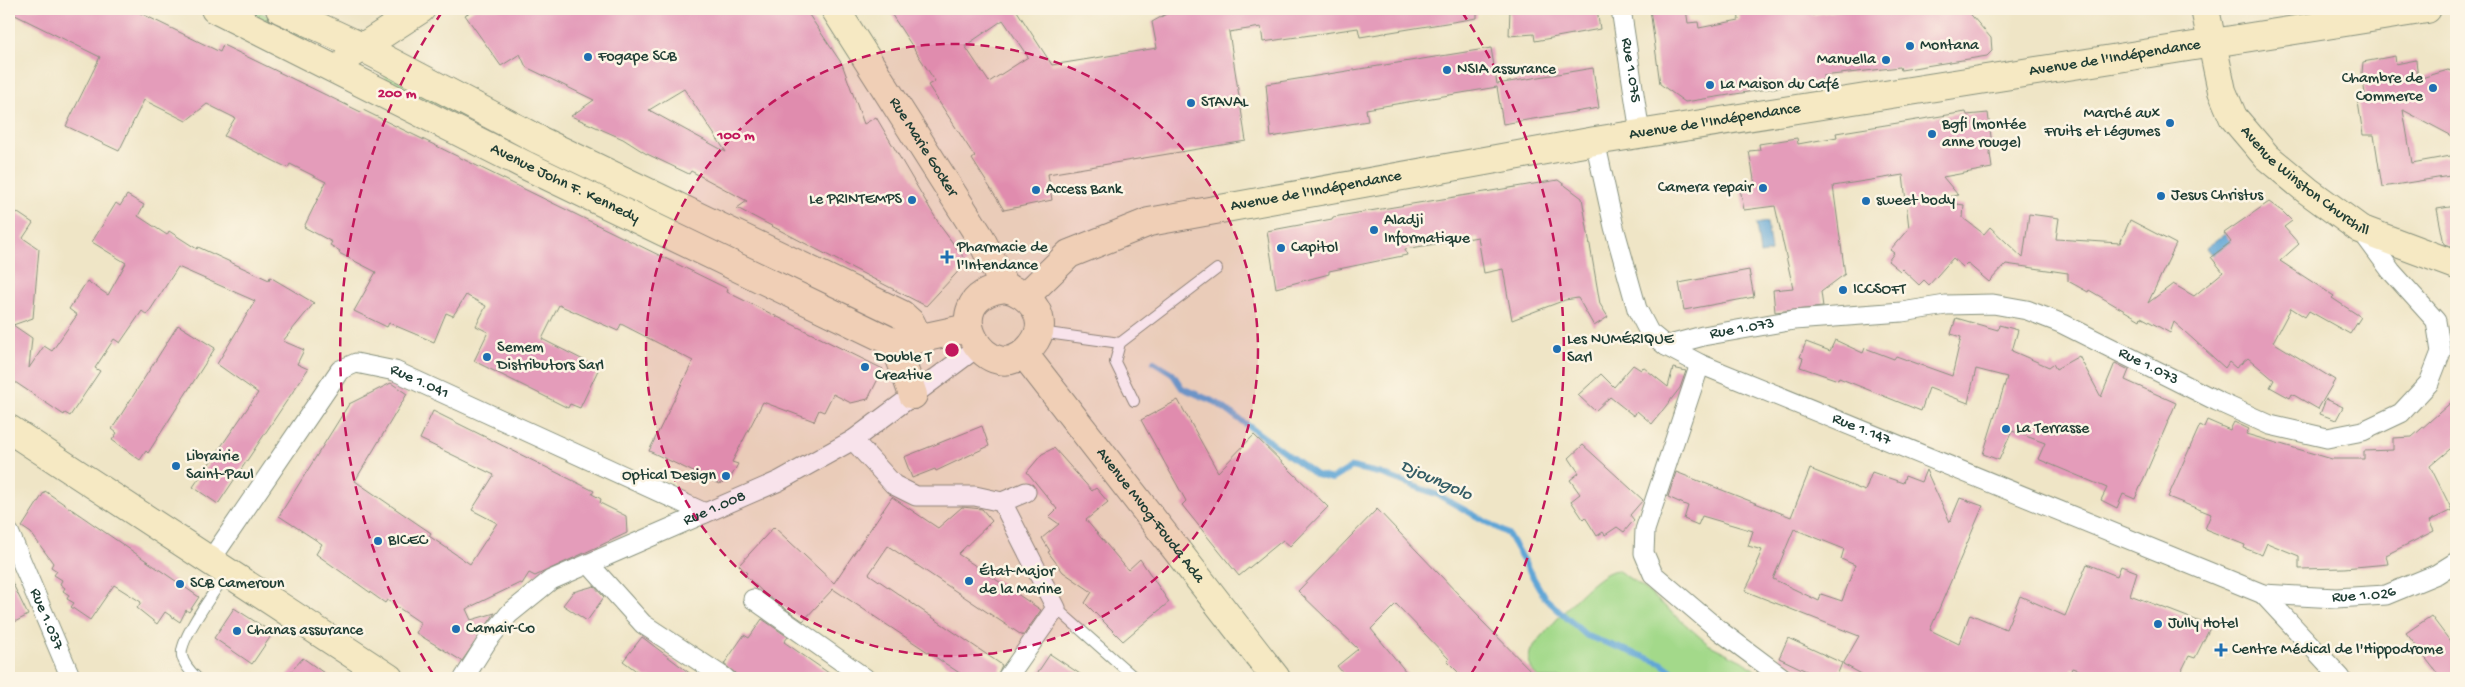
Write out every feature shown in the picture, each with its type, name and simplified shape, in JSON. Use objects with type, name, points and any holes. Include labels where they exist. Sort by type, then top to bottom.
[{"type":"main road","name":"Avenue John F. Kennedy","points":[[215,9],[525,165],[890,341]]},
{"type":"main road","name":"Avenue John F. Kennedy","points":[[280,9],[362,47],[538,140],[666,199],[817,275],[901,314],[910,324],[918,338]]},
{"type":"main road","points":[[332,67],[421,9]]},
{"type":"main road","name":"Rue Marie Gocker","points":[[835,9],[1015,292]]},
{"type":"main road","name":"Avenue Winston Churchill","points":[[2205,9],[2222,91],[2233,117],[2268,157],[2308,191],[2360,229],[2456,265]]},
{"type":"main road","name":"Avenue de l'Indépendance","points":[[1015,292],[1069,254],[1149,222],[1640,133],[2427,9]]},
{"type":"main road","points":[[525,165],[538,140]]},
{"type":"main road","points":[[652,226],[666,199]]},
{"type":"main road","points":[[805,300],[817,275]]},
{"type":"main road","points":[[1015,292],[1034,304],[1038,316],[1032,343],[1012,359],[1002,360],[982,353],[973,337],[970,314],[980,298],[987,293],[1015,292]]},
{"type":"main road","points":[[890,341],[903,342],[918,338],[973,337]]},
{"type":"main road","points":[[890,341],[900,358],[913,395]]},
{"type":"main road","name":"Avenue Mvog-Fouda Ada","points":[[1032,343],[1276,678]]},
{"type":"main road","points":[[9,429],[389,678]]},
{"type":"street","name":"Rue 1.075","points":[[1620,9],[1640,133]]},
{"type":"street","name":"Rue 1.147","points":[[1595,141],[1614,227],[1637,310],[1649,332],[1666,346],[1700,364],[2263,594]]},
{"type":"street","name":"Rue 1.073","points":[[1666,346],[1703,336],[1794,320],[1902,312],[1946,305],[1993,304],[2027,310],[2063,324],[2217,401],[2270,425],[2327,438],[2363,431],[2402,413],[2429,383],[2441,352],[2436,321],[2391,271],[2360,229]]},
{"type":"street","name":"Rue 1.008","points":[[464,678],[488,640],[509,614],[551,580],[779,481],[853,440],[913,395],[973,337]]},
{"type":"street","name":"Rue 1.041","points":[[219,567],[340,370],[356,363],[396,370],[705,513]]},
{"type":"street","points":[[1700,364],[1645,530],[1644,553],[1653,574],[1720,630],[1783,678]]},
{"type":"street","points":[[853,440],[894,485],[916,496],[975,496],[1002,502],[1026,492]]},
{"type":"street","points":[[1002,502],[1056,608],[1007,678]]},
{"type":"street","name":"Rue 1.037","points":[[9,532],[71,678]]},
{"type":"street","name":"Rue 1.026","points":[[2263,594],[2336,598],[2386,595],[2437,574],[2456,562]]},
{"type":"street","points":[[589,564],[643,624],[725,678]]},
{"type":"street","points":[[2263,594],[2340,678]]},
{"type":"street","points":[[753,599],[865,678]]},
{"type":"lane","points":[[1032,343],[1120,343],[1217,269]]},
{"type":"lane","points":[[1120,343],[1115,362],[1134,401]]},
{"type":"lane","points":[[198,678],[189,671],[182,655],[182,649],[219,567]]},
{"type":"lane","points":[[1056,608],[1135,678]]},
{"type":"green space","points":[[240,9],[253,9],[310,36],[311,39],[307,41]]},
{"type":"green space","points":[[388,74],[521,144],[518,145],[385,79],[384,76]]},
{"type":"green space","points":[[656,210],[794,276],[794,279],[791,280],[657,214]]},
{"type":"green space","points":[[1617,570],[1644,588],[1708,644],[1746,663],[1765,678],[1539,678],[1533,671],[1529,660],[1532,648],[1560,615],[1584,591],[1607,573]]},
{"type":"water","points":[[1767,222],[1771,252],[1760,254],[1756,224]]},
{"type":"water","points":[[2225,234],[2231,241],[2212,255],[2206,248]]},
{"type":"building","points":[[9,9],[132,9],[220,52],[223,45],[361,112],[363,110],[728,289],[727,292],[883,369],[868,399],[851,403],[833,394],[824,412],[819,410],[814,421],[763,402],[732,462],[738,464],[730,479],[719,484],[649,451],[693,361],[621,324],[618,331],[559,305],[542,339],[599,368],[580,408],[570,404],[568,408],[474,361],[488,332],[476,326],[486,306],[466,295],[453,316],[446,313],[434,342],[389,323],[387,327],[354,311],[376,272],[339,253],[340,251],[330,245],[332,242],[304,227],[326,182],[290,164],[288,168],[224,136],[235,118],[207,104],[186,121],[144,100],[119,151],[66,126],[100,57],[9,12]]},
{"type":"building","points":[[475,9],[805,9],[842,64],[864,124],[876,117],[941,227],[967,262],[926,306],[737,208],[747,201],[691,171],[689,174],[645,153],[623,139],[571,116],[594,100],[526,67],[520,54],[501,66],[465,15]],"holes":[[[684,89],[726,152],[649,110]]]},
{"type":"building","points":[[888,9],[1020,9],[1017,11],[1052,65],[1157,48],[1152,22],[1175,9],[1477,9],[1477,18],[1360,37],[1358,28],[1263,42],[1261,27],[1229,32],[1246,141],[1048,174],[1052,200],[1004,210],[972,159],[975,157],[928,85],[935,81]],"holes":[[[1003,20],[1028,57],[989,82],[965,46]]]},
{"type":"building","points":[[1510,9],[1597,9],[1600,29],[1535,41],[1534,34],[1509,36]]},
{"type":"building","points":[[1650,9],[1686,9],[1688,23],[1698,22],[1699,28],[1739,20],[1738,9],[1810,9],[1812,15],[1849,9],[1966,9],[1991,38],[1992,51],[1987,56],[1901,70],[1900,67],[1823,76],[1824,80],[1685,102],[1660,84]]},
{"type":"building","points":[[1491,48],[1497,84],[1593,68],[1599,108],[1503,124],[1497,87],[1366,109],[1368,121],[1271,137],[1266,84]]},
{"type":"building","points":[[2395,56],[2396,64],[2416,60],[2418,79],[2448,70],[2456,72],[2456,138],[2403,110],[2412,163],[2456,155],[2456,175],[2382,187],[2374,135],[2363,135],[2357,95],[2365,94],[2362,73],[2363,62]]},
{"type":"building","points":[[1966,112],[1967,115],[1988,113],[1992,145],[1989,146],[1992,168],[1943,177],[1958,195],[1929,200],[1964,205],[1963,218],[1984,234],[1990,227],[2023,258],[2029,214],[2059,218],[2056,239],[2120,243],[2130,220],[2176,244],[2148,303],[2173,284],[2194,296],[2223,272],[2211,257],[2231,242],[2224,233],[2269,202],[2283,212],[2292,221],[2284,227],[2299,244],[2280,261],[2334,296],[2332,298],[2361,317],[2350,334],[2309,311],[2305,317],[2291,308],[2273,342],[2335,380],[2318,409],[2292,394],[2290,398],[2270,387],[2274,380],[2248,358],[2236,368],[2229,362],[2225,368],[2174,322],[2170,333],[2141,317],[2140,320],[2089,290],[2088,292],[2068,281],[2068,273],[2006,264],[1989,282],[1967,263],[1963,267],[1953,258],[1929,285],[1924,280],[1919,285],[1902,269],[1900,271],[1888,261],[1894,253],[1890,250],[1909,228],[1903,175],[1833,186],[1845,274],[1821,292],[1823,307],[1775,312],[1773,290],[1793,288],[1775,206],[1744,210],[1740,188],[1755,185],[1749,151],[1760,150],[1759,144],[1797,138],[1798,144],[1837,137],[1836,133]]},
{"type":"building","points":[[1558,180],[1582,198],[1600,304],[1608,317],[1594,326],[1578,298],[1565,300],[1512,320],[1503,269],[1484,273],[1478,237],[1405,249],[1407,255],[1329,271],[1329,274],[1276,288],[1267,231],[1332,219],[1333,217]]},
{"type":"building","points":[[127,195],[144,205],[138,216],[167,235],[169,231],[197,249],[198,247],[269,280],[270,277],[314,303],[283,341],[304,350],[297,364],[308,369],[218,504],[193,487],[258,393],[217,364],[255,301],[178,267],[147,315],[142,311],[120,343],[114,339],[95,368],[100,371],[70,416],[65,413],[64,415],[9,378],[9,207],[33,223],[23,238],[39,249],[33,318],[13,325],[32,338],[29,368],[44,346],[52,351],[77,315],[69,309],[87,281],[108,295],[126,263],[92,242],[116,203],[120,206]]},
{"type":"building","points":[[2456,206],[2456,248],[2444,244],[2437,209]]},
{"type":"building","points":[[1749,270],[1754,297],[1684,310],[1679,283]]},
{"type":"building","points":[[1956,318],[1998,330],[1999,325],[2018,330],[2012,351],[2049,367],[2053,364],[2056,369],[2079,356],[2101,397],[2115,363],[2129,370],[2125,380],[2176,403],[2135,499],[2123,494],[2117,508],[2101,500],[2107,488],[2038,459],[2045,443],[2012,431],[1999,460],[1983,454],[2007,377],[1976,369],[1968,403],[1929,388],[1921,411],[1839,378],[1838,380],[1800,367],[1803,358],[1800,357],[1806,342],[1830,351],[1835,340],[1863,353],[1865,348],[1894,359],[1896,356],[1952,376],[1961,337],[1951,334]]},
{"type":"building","points":[[178,325],[215,348],[148,453],[146,451],[140,460],[112,440],[117,433],[112,429]]},
{"type":"building","points":[[1633,365],[1641,370],[1643,367],[1668,387],[1673,368],[1686,371],[1680,388],[1652,424],[1637,411],[1634,416],[1610,397],[1595,411],[1578,395],[1601,374],[1614,387]]},
{"type":"building","points":[[391,383],[407,394],[355,481],[431,533],[429,536],[470,564],[497,523],[472,510],[494,475],[420,439],[433,411],[594,491],[592,494],[601,499],[600,503],[626,516],[627,533],[535,576],[529,573],[522,584],[520,583],[466,609],[471,620],[495,613],[462,661],[416,633],[421,623],[387,600],[385,603],[316,554],[322,544],[279,516],[349,404]]},
{"type":"building","points":[[2456,398],[2456,444],[2430,466],[2452,510],[2429,521],[2434,531],[2386,555],[2388,564],[2344,568],[2299,569],[2299,556],[2267,543],[2262,555],[2244,548],[2245,545],[2205,529],[2211,514],[2168,497],[2200,425],[2204,427],[2207,420],[2230,430],[2234,422],[2249,429],[2246,434],[2332,459],[2364,459],[2364,451],[2393,450],[2393,438],[2412,437]]},
{"type":"building","points":[[2326,399],[2343,407],[2336,420],[2320,414]]},
{"type":"building","points":[[1178,400],[1218,472],[1254,435],[1328,507],[1290,546],[1283,540],[1239,576],[1182,505],[1186,501],[1141,420]]},
{"type":"building","points":[[982,426],[989,446],[936,471],[935,469],[912,478],[904,457]]},
{"type":"building","points":[[1583,445],[1643,500],[1630,515],[1634,520],[1624,532],[1617,527],[1605,535],[1603,532],[1597,536],[1585,517],[1583,519],[1571,501],[1580,494],[1570,480],[1579,473],[1569,458]]},
{"type":"building","points":[[1054,448],[1092,491],[1096,488],[1108,502],[1086,520],[1128,570],[1140,559],[1169,602],[1123,641],[1085,603],[1092,592],[1063,572],[1048,552],[1050,551],[1042,538],[1059,524],[1049,517],[1057,509],[1027,472],[1042,454]]},
{"type":"building","points":[[1810,469],[1865,491],[1872,472],[1903,483],[1905,476],[1921,482],[1926,470],[1950,522],[1960,498],[1983,506],[1930,630],[1959,644],[1970,614],[2006,629],[2020,596],[2065,616],[2087,564],[2117,576],[2121,566],[2137,572],[2130,595],[2211,626],[2195,658],[2189,656],[2178,678],[2104,678],[2072,668],[2068,678],[1869,678],[1843,664],[1859,636],[1745,591],[1758,565],[1756,564],[1762,550],[1748,546],[1753,531],[1702,516],[1698,525],[1684,519],[1688,506],[1668,497],[1676,472],[1791,517]],"holes":[[[1794,529],[1844,549],[1841,559],[1855,565],[1842,601],[1821,594],[1819,601],[1773,579]]]},
{"type":"building","points":[[45,491],[199,597],[189,612],[186,610],[180,622],[165,612],[157,624],[137,608],[141,602],[114,585],[90,620],[71,607],[74,603],[67,599],[69,595],[63,591],[65,588],[60,584],[62,580],[54,575],[57,571],[51,567],[53,563],[31,533],[22,527]]},
{"type":"building","name":"État-Major de la Marine","points":[[892,497],[938,528],[962,507],[982,509],[992,521],[958,554],[1041,610],[1023,636],[888,546],[869,574],[1002,665],[996,678],[967,678],[833,589],[803,621],[766,595],[745,575],[747,573],[739,565],[774,527],[834,583]]},
{"type":"building","points":[[1377,509],[1538,678],[1464,678],[1447,661],[1449,659],[1396,604],[1371,629],[1411,678],[1347,678],[1337,666],[1358,649],[1298,591]]},
{"type":"building","points":[[9,576],[28,615],[9,625]]},
{"type":"building","points":[[594,586],[604,597],[587,621],[563,605],[573,592]]},
{"type":"building","points":[[234,608],[273,633],[252,664],[214,638]]},
{"type":"building","points":[[2431,616],[2456,649],[2456,678],[2441,678],[2406,633]]},
{"type":"building","points":[[762,619],[788,637],[784,642],[836,678],[736,678],[735,673],[724,664],[744,635],[749,638]]},
{"type":"building","points":[[642,637],[696,678],[646,678],[623,661]]},
{"type":"building","points":[[1788,638],[1842,663],[1836,678],[1821,678],[1779,658]]},
{"type":"building","points":[[1050,654],[1086,678],[1034,678]]},
{"type":"building","points":[[303,658],[331,678],[285,678]]},
{"type":"waterway","name":"Djoungolo","points":[[1154,362],[1172,373],[1182,388],[1217,403],[1316,475],[1332,479],[1352,467],[1382,474],[1438,495],[1508,534],[1545,598],[1587,636],[1661,663],[1681,678]]},
{"type":"place","name":"Montana","points":[[1910,46]]},
{"type":"place","name":"Fogape SCB","points":[[588,57]]},
{"type":"place","name":"Manuella","points":[[1886,60]]},
{"type":"place","name":"NSIA assurance","points":[[1447,70]]},
{"type":"place","name":"La Maison du Café","points":[[1710,85]]},
{"type":"place","name":"Chambre de Commerce","points":[[2433,88]]},
{"type":"place","name":"STAVAL","points":[[1191,103]]},
{"type":"place","name":"Marché aux Fruits et Légumes","points":[[2170,123]]},
{"type":"place","name":"Bgfi (montée anne rouge)","points":[[1932,134]]},
{"type":"place","name":"Camera repair","points":[[1763,188]]},
{"type":"place","name":"Access Bank","points":[[1036,190]]},
{"type":"place","name":"Jesus Christus","points":[[2161,196]]},
{"type":"place","name":"Le PRINTEMPS","points":[[912,200]]},
{"type":"place","name":"sweet body","points":[[1866,201]]},
{"type":"place","name":"Aladji Informatique","points":[[1374,230]]},
{"type":"place","name":"Capitol","points":[[1281,248]]},
{"type":"place","name":"Pharmacie de l'Intendance","points":[[947,257]]},
{"type":"place","name":"ICCSOFT","points":[[1843,290]]},
{"type":"place","name":"Les NUMÉRIQUE Sarl","points":[[1557,349]]},
{"type":"place","name":"Semem Distributors Sarl","points":[[487,357]]},
{"type":"place","name":"Double T Creative","points":[[865,367]]},
{"type":"place","name":"La Terrasse","points":[[2006,429]]},
{"type":"place","name":"Librairie Saint-Paul","points":[[176,466]]},
{"type":"place","name":"Optical Design","points":[[726,476]]},
{"type":"place","name":"BICEC","points":[[378,541]]},
{"type":"place","name":"État-Major de la Marine","points":[[969,581]]},
{"type":"place","name":"SCB Cameroun","points":[[180,584]]},
{"type":"place","name":"Jully Hotel","points":[[2158,624]]},
{"type":"place","name":"Camair-Co","points":[[456,629]]},
{"type":"place","name":"Chanas assurance","points":[[237,631]]},
{"type":"place","name":"Centre Médical de l'Hippodrome","points":[[2221,650]]}]
